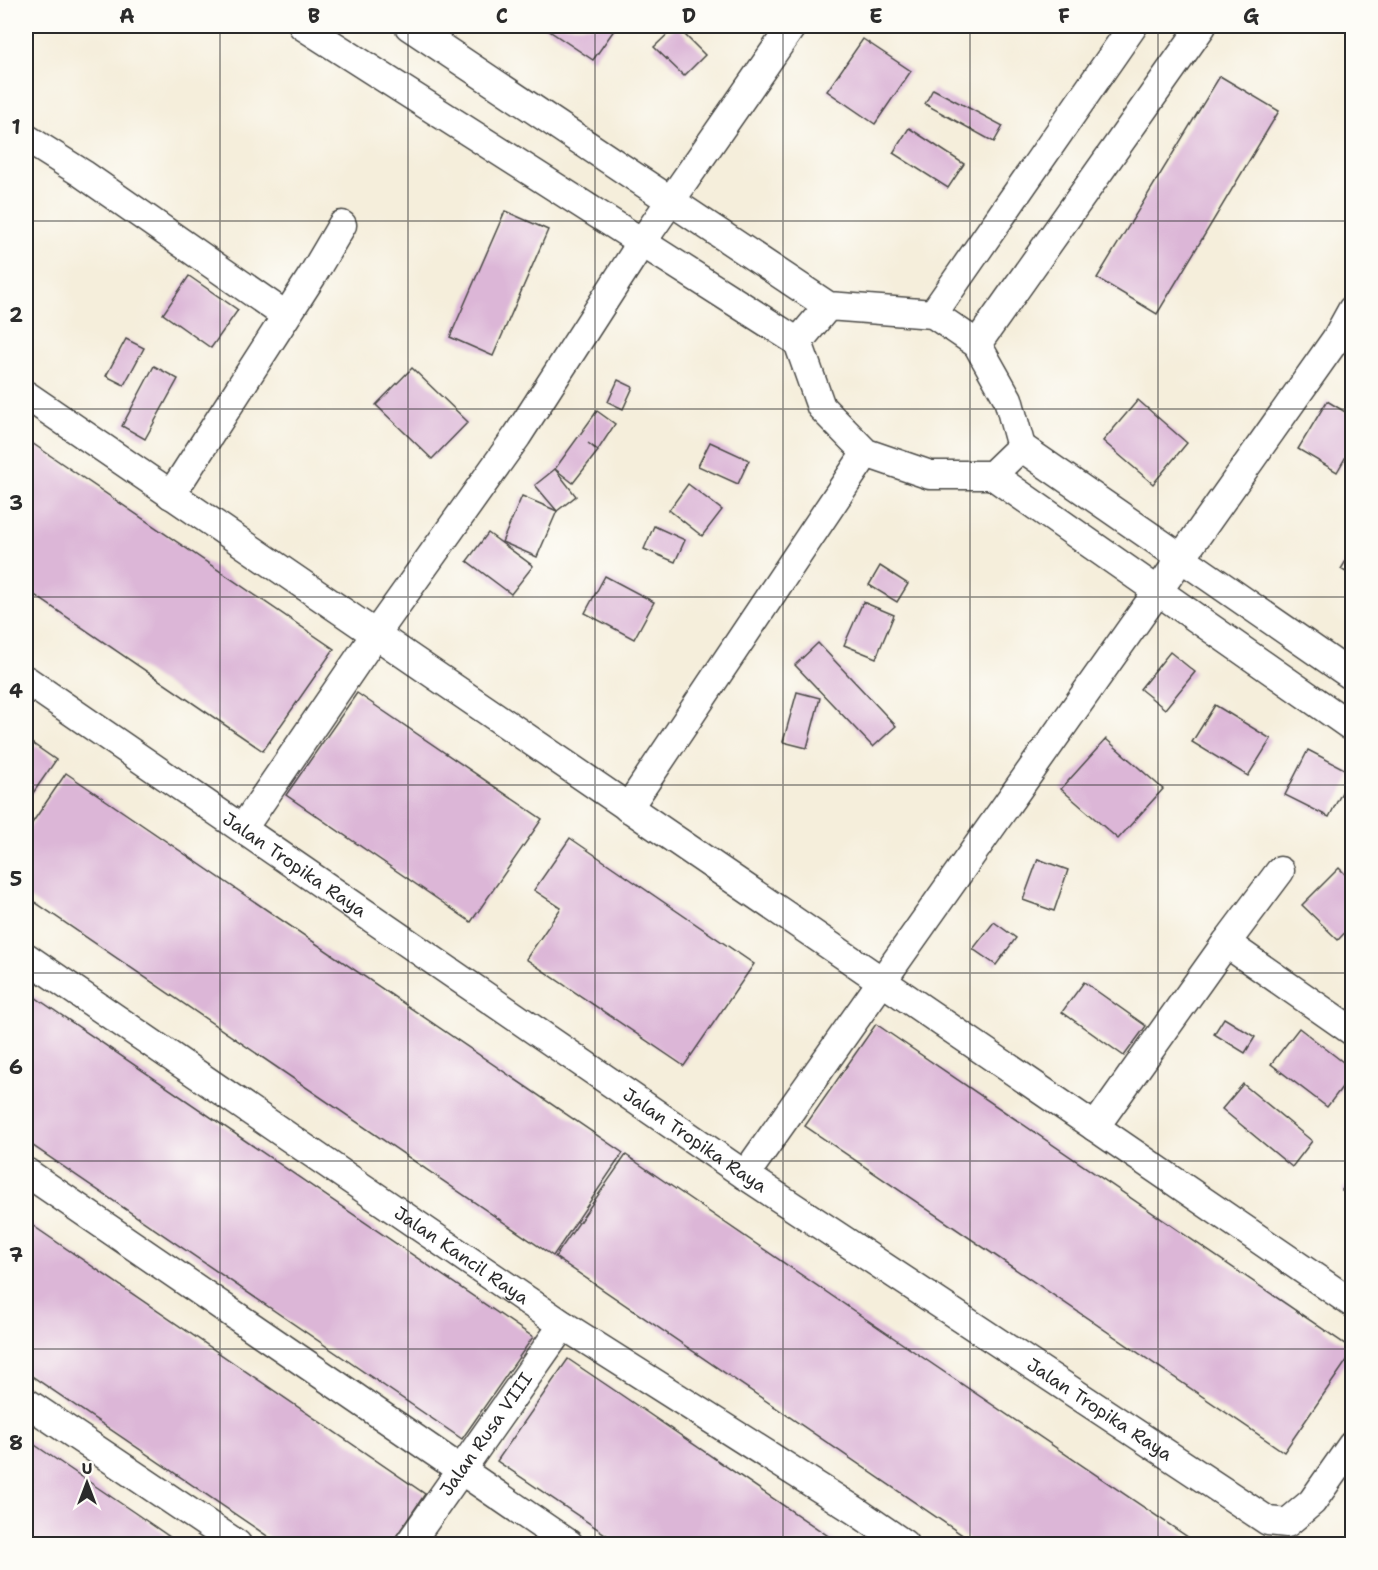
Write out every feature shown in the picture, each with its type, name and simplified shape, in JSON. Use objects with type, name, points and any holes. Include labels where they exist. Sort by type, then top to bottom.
[{"type":"street","points":[[303,26],[798,342],[821,407],[866,453],[930,475],[992,475],[1353,727]]},
{"type":"street","points":[[409,26],[828,306],[933,314],[977,344],[1008,399],[1021,447],[1353,676]]},
{"type":"street","points":[[243,828],[375,635],[517,436],[642,242],[792,26]]},
{"type":"street","points":[[933,314],[1133,26]]},
{"type":"street","points":[[977,344],[1202,26]]},
{"type":"street","points":[[26,138],[83,174],[285,315]]},
{"type":"street","points":[[171,495],[342,225]]},
{"type":"street","points":[[798,342],[828,306]]},
{"type":"street","points":[[745,1175],[1157,591],[1344,344],[1353,310]]},
{"type":"street","points":[[26,395],[1353,1303]]},
{"type":"street","points":[[992,475],[1021,447]]},
{"type":"street","points":[[628,808],[866,453]]},
{"type":"street","name":"Jalan Tropika Raya","points":[[26,680],[745,1175],[1268,1521],[1287,1523],[1312,1502],[1353,1445]]},
{"type":"street","points":[[1095,1127],[1280,871]]},
{"type":"street","points":[[1226,943],[1353,1031]]},
{"type":"street","name":"Jalan Kancil Raya","points":[[26,957],[563,1325],[856,1511],[903,1545]]},
{"type":"street","points":[[26,1172],[568,1545]]},
{"type":"street","name":"Jalan Rusa VIII","points":[[409,1545],[563,1325]]},
{"type":"street","points":[[26,1402],[237,1545]]},
{"type":"building","points":[[542,26],[617,26],[593,60]]},
{"type":"building","points":[[676,26],[705,55],[684,76],[654,47]]},
{"type":"building","points":[[863,39],[911,71],[875,124],[827,91]]},
{"type":"building","points":[[1220,76],[1279,111],[1157,314],[1097,278]]},
{"type":"building","points":[[933,89],[1003,126],[994,142],[925,104]]},
{"type":"building","points":[[909,128],[964,164],[948,188],[893,153]]},
{"type":"building","points":[[505,211],[548,230],[493,356],[450,337]]},
{"type":"building","points":[[189,276],[238,310],[211,348],[163,314]]},
{"type":"building","points":[[126,339],[144,348],[124,385],[106,376]]},
{"type":"building","points":[[154,366],[178,379],[145,439],[122,426]]},
{"type":"building","points":[[412,368],[468,422],[432,459],[376,405]]},
{"type":"building","points":[[618,380],[633,387],[623,409],[608,402]]},
{"type":"building","points":[[1138,400],[1187,443],[1153,484],[1103,441]]},
{"type":"building","points":[[1327,401],[1352,416],[1352,446],[1337,472],[1298,449]]},
{"type":"building","points":[[597,411],[615,424],[598,450],[588,443],[598,451],[573,483],[555,469]]},
{"type":"building","points":[[26,439],[334,649],[263,751],[26,589]]},
{"type":"building","points":[[710,442],[749,460],[738,484],[698,466]]},
{"type":"building","points":[[555,469],[576,496],[557,511],[535,485]]},
{"type":"building","points":[[688,484],[722,510],[702,536],[669,510]]},
{"type":"building","points":[[522,496],[557,511],[537,557],[502,542]]},
{"type":"building","points":[[654,526],[685,540],[675,562],[644,549]]},
{"type":"building","points":[[488,533],[533,566],[511,594],[467,561]]},
{"type":"building","points":[[1352,551],[1352,576],[1341,569]]},
{"type":"building","points":[[880,566],[908,584],[897,602],[869,585]]},
{"type":"building","points":[[605,576],[654,602],[634,639],[585,613]]},
{"type":"building","points":[[863,602],[894,615],[876,658],[844,645]]},
{"type":"building","points":[[818,643],[896,726],[873,747],[795,665]]},
{"type":"building","points":[[1170,652],[1195,672],[1165,709],[1140,689]]},
{"type":"building","points":[[797,692],[820,698],[807,748],[783,742]]},
{"type":"building","points":[[357,693],[542,819],[471,922],[286,795]]},
{"type":"building","points":[[1215,705],[1271,739],[1248,776],[1192,742]]},
{"type":"building","points":[[26,739],[56,760],[26,803]]},
{"type":"building","points":[[1106,739],[1163,789],[1118,839],[1061,789]]},
{"type":"building","points":[[1308,750],[1352,773],[1329,817],[1285,795]]},
{"type":"building","points":[[66,773],[623,1153],[553,1256],[26,896],[26,832]]},
{"type":"building","points":[[570,838],[754,964],[684,1066],[526,959],[561,908],[534,890]]},
{"type":"building","points":[[1038,859],[1068,870],[1054,911],[1023,900]]},
{"type":"building","points":[[1339,868],[1352,881],[1352,925],[1338,940],[1302,905]]},
{"type":"building","points":[[994,922],[1016,938],[996,965],[973,949]]},
{"type":"building","points":[[1084,982],[1146,1026],[1124,1056],[1062,1012]]},
{"type":"building","points":[[26,991],[533,1337],[462,1439],[26,1141]]},
{"type":"building","points":[[1224,1018],[1255,1037],[1245,1053],[1214,1034]]},
{"type":"building","points":[[876,1024],[1352,1349],[1352,1353],[1284,1452],[805,1126]]},
{"type":"building","points":[[1299,1028],[1352,1069],[1352,1074],[1327,1107],[1271,1064]]},
{"type":"building","points":[[1243,1084],[1312,1141],[1292,1167],[1222,1109]]},
{"type":"building","points":[[626,1155],[1198,1544],[977,1544],[964,1536],[555,1257]]},
{"type":"building","points":[[1352,1179],[1352,1201],[1342,1190]]},
{"type":"building","points":[[26,1221],[425,1494],[391,1544],[279,1544],[26,1372]]},
{"type":"building","points":[[568,1359],[840,1544],[620,1544],[497,1461]]},
{"type":"building","points":[[26,1439],[135,1513],[180,1544],[26,1544]]}]
